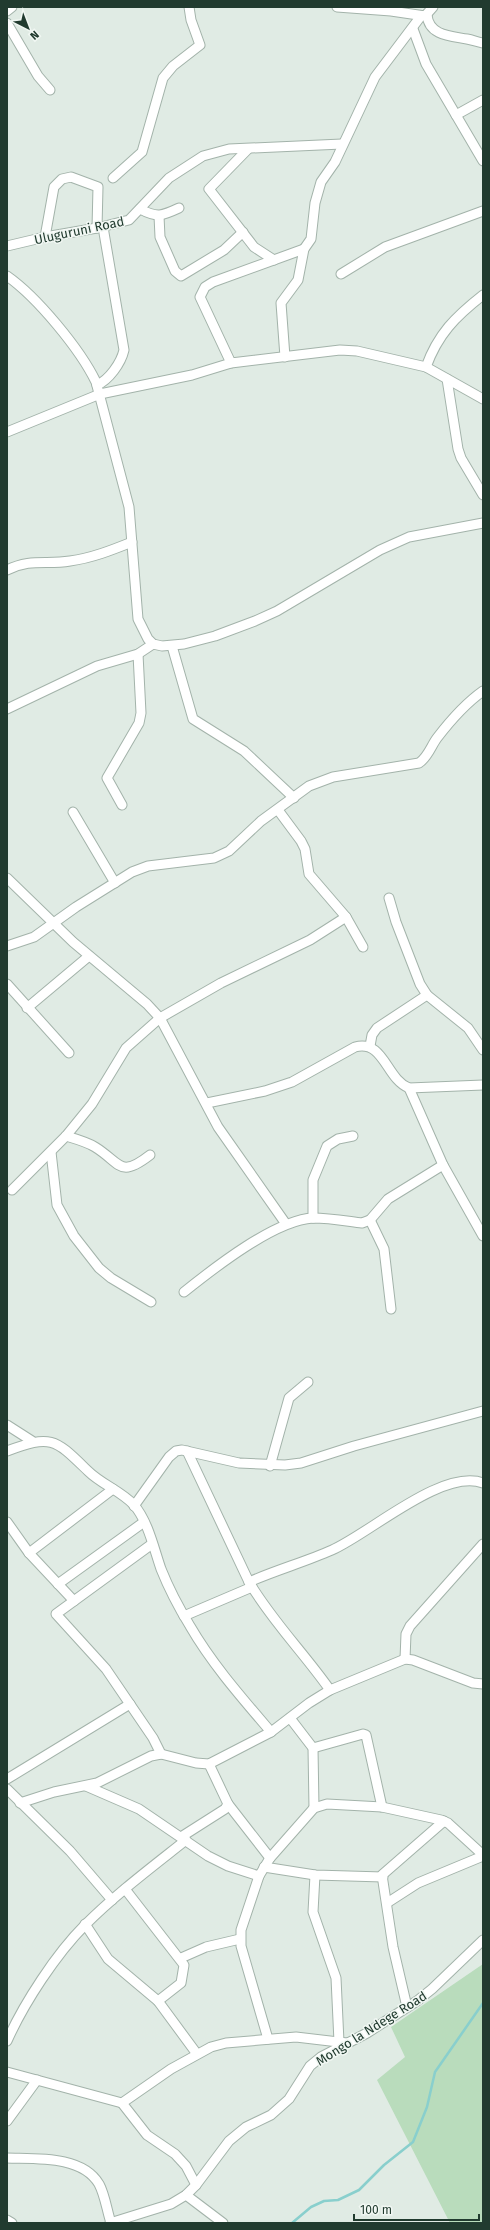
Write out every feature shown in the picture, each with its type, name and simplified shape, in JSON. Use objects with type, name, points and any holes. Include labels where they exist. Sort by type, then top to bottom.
[{"type":"street","points":[[7,11],[12,7]]},
{"type":"street","points":[[113,178],[142,152],[163,78],[173,66],[200,45],[191,20],[189,7]]},
{"type":"street","points":[[338,7],[388,9],[424,16]]},
{"type":"street","points":[[285,357],[281,303],[298,280],[304,249],[311,239],[313,216],[318,190],[376,77],[413,28],[433,7]]},
{"type":"street","points":[[424,16],[428,25],[434,30],[450,36],[483,42]]},
{"type":"street","points":[[7,23],[38,76],[50,90]]},
{"type":"street","points":[[413,28],[426,64],[483,161]]},
{"type":"street","points":[[456,115],[483,100]]},
{"type":"street","name":"Uluguruni Road","points":[[7,246],[45,237],[100,228],[129,220],[170,178],[203,156],[229,149],[342,144]]},
{"type":"street","points":[[248,149],[209,189],[254,247],[274,260]]},
{"type":"street","points":[[45,237],[54,187],[67,177],[71,176],[98,187],[100,228],[124,350],[122,358],[104,382],[97,385]]},
{"type":"street","points":[[140,209],[152,215],[159,216],[179,208]]},
{"type":"street","points":[[341,274],[385,247],[483,211]]},
{"type":"street","points":[[159,216],[160,237],[175,271],[181,276],[219,254],[242,232]]},
{"type":"street","points":[[231,363],[200,297],[202,291],[213,282],[304,249]]},
{"type":"street","points":[[7,276],[23,289],[72,343],[89,367],[97,385],[129,507],[138,619],[142,631],[153,644]]},
{"type":"street","points":[[426,367],[436,343],[446,328],[483,295]]},
{"type":"street","points":[[7,432],[100,394],[192,374],[231,363],[340,350],[357,351],[426,367],[483,400]]},
{"type":"street","points":[[446,379],[458,449],[461,458],[483,495]]},
{"type":"street","points":[[7,709],[97,666],[138,654],[153,644],[172,646],[215,636],[255,621],[288,604],[380,550],[409,537],[483,523]]},
{"type":"street","points":[[7,570],[34,561],[69,562],[84,559],[132,542]]},
{"type":"street","points":[[172,646],[192,719],[244,751],[294,798]]},
{"type":"street","points":[[122,805],[107,778],[139,723],[141,713],[138,654]]},
{"type":"street","points":[[7,946],[34,937],[53,922],[132,872],[148,866],[214,858],[224,854],[309,786],[333,777],[419,762],[423,760],[437,738],[453,719],[483,691]]},
{"type":"street","points":[[278,810],[301,841],[305,849],[309,874],[346,916],[363,947]]},
{"type":"street","points":[[73,812],[115,883]]},
{"type":"street","points":[[7,878],[89,956],[147,1004],[160,1018],[207,1103],[218,1127],[286,1224]]},
{"type":"street","points":[[389,898],[396,922],[420,984],[427,995],[468,1028],[483,1050]]},
{"type":"street","points":[[12,1190],[66,1136],[92,1104],[126,1048],[160,1018],[221,983],[310,940],[346,916]]},
{"type":"street","points":[[27,1008],[89,956]]},
{"type":"street","points":[[7,984],[69,1053]]},
{"type":"street","points":[[370,1046],[372,1035],[377,1028],[427,995]]},
{"type":"street","points":[[370,1046],[398,1079],[408,1088],[443,1165],[483,1236]]},
{"type":"street","points":[[207,1103],[265,1091],[292,1082],[355,1047],[370,1046]]},
{"type":"street","points":[[408,1088],[483,1085]]},
{"type":"street","points":[[66,1136],[94,1146],[124,1168],[135,1166],[150,1155]]},
{"type":"street","points":[[313,1218],[313,1180],[327,1146],[338,1139],[353,1136]]},
{"type":"street","points":[[51,1152],[57,1205],[74,1236],[99,1268],[124,1287],[151,1302]]},
{"type":"street","points":[[184,1292],[211,1270],[286,1224],[313,1218],[362,1223],[370,1220],[388,1199],[443,1165]]},
{"type":"street","points":[[370,1220],[384,1249],[391,1309]]},
{"type":"street","points":[[270,1466],[289,1398],[308,1382]]},
{"type":"street","points":[[134,1506],[169,1457],[176,1451],[187,1451],[239,1463],[270,1466],[301,1463],[354,1446],[483,1411]]},
{"type":"street","points":[[7,1425],[32,1441]]},
{"type":"street","points":[[7,1451],[32,1441],[45,1441],[59,1444],[76,1457],[88,1471],[134,1506],[144,1522],[162,1571],[184,1616],[200,1643],[271,1732]]},
{"type":"street","points":[[187,1451],[250,1585],[272,1618],[306,1657],[330,1690]]},
{"type":"street","points":[[184,1616],[335,1548],[411,1502],[436,1490],[449,1485],[471,1481],[483,1483]]},
{"type":"street","points":[[29,1553],[113,1489]]},
{"type":"street","points":[[7,1522],[29,1553],[74,1601]]},
{"type":"street","points":[[58,1584],[144,1522]]},
{"type":"street","points":[[152,1544],[74,1601],[56,1612],[57,1616],[106,1669],[153,1738],[161,1754]]},
{"type":"street","points":[[405,1659],[406,1634],[410,1626],[483,1544]]},
{"type":"street","points":[[20,1803],[54,1792],[86,1786],[141,1760],[161,1754],[196,1763],[209,1764],[271,1732],[309,1703],[330,1690],[405,1659],[413,1660],[473,1683],[483,1684]]},
{"type":"street","points":[[7,1779],[130,1704]]},
{"type":"street","points":[[290,1718],[313,1748],[314,1808]]},
{"type":"street","points":[[313,1748],[362,1734],[366,1735],[382,1808]]},
{"type":"street","points":[[209,1764],[228,1804],[270,1858]]},
{"type":"street","points":[[86,1786],[140,1809],[208,1856],[228,1866],[258,1876]]},
{"type":"street","points":[[7,1789],[70,1851],[112,1900]]},
{"type":"street","points":[[7,2041],[56,1959],[85,1924],[184,1839],[225,1809],[228,1804]]},
{"type":"street","points":[[268,2038],[240,1939],[246,1911],[258,1876],[270,1858],[314,1808],[327,1804],[382,1808],[444,1821],[483,1856],[418,1882],[387,1903]]},
{"type":"street","points":[[407,2007],[393,1947],[383,1877],[387,1869],[444,1821]]},
{"type":"street","points":[[264,1867],[315,1875],[383,1877]]},
{"type":"street","points":[[122,2103],[171,2069],[211,2047],[226,2043],[268,2038],[296,2037],[343,2043],[339,2018],[336,1978],[313,1912],[315,1875]]},
{"type":"street","points":[[125,1889],[181,1958],[184,1965],[181,1983],[158,2001]]},
{"type":"street","points":[[85,1924],[108,1959],[158,2001],[197,2054]]},
{"type":"street","points":[[181,1958],[206,1947],[240,1939]]},
{"type":"street","name":"Mongo la Ndege Road","points":[[110,2223],[171,2204],[186,2195],[196,2185],[229,2141],[246,2127],[271,2115],[289,2099],[310,2066],[343,2043],[368,2033],[432,1989],[483,1940]]},
{"type":"street","points":[[7,2072],[122,2103],[147,2135],[175,2154],[186,2166],[196,2185]]},
{"type":"street","points":[[7,2121],[36,2080]]},
{"type":"street","points":[[7,2158],[50,2158],[84,2171],[98,2184],[110,2223]]},
{"type":"street","points":[[186,2195],[218,2221]]},
{"type":"street","points":[[7,2220],[12,2223]]},
{"type":"green space","points":[[483,1964],[483,2223],[450,2223],[377,2080],[405,2057],[391,2027]]},
{"type":"waterway","points":[[292,2223],[311,2207],[324,2201],[338,2200],[359,2190],[384,2165],[413,2142],[427,2107],[435,2072],[483,2003]]}]
